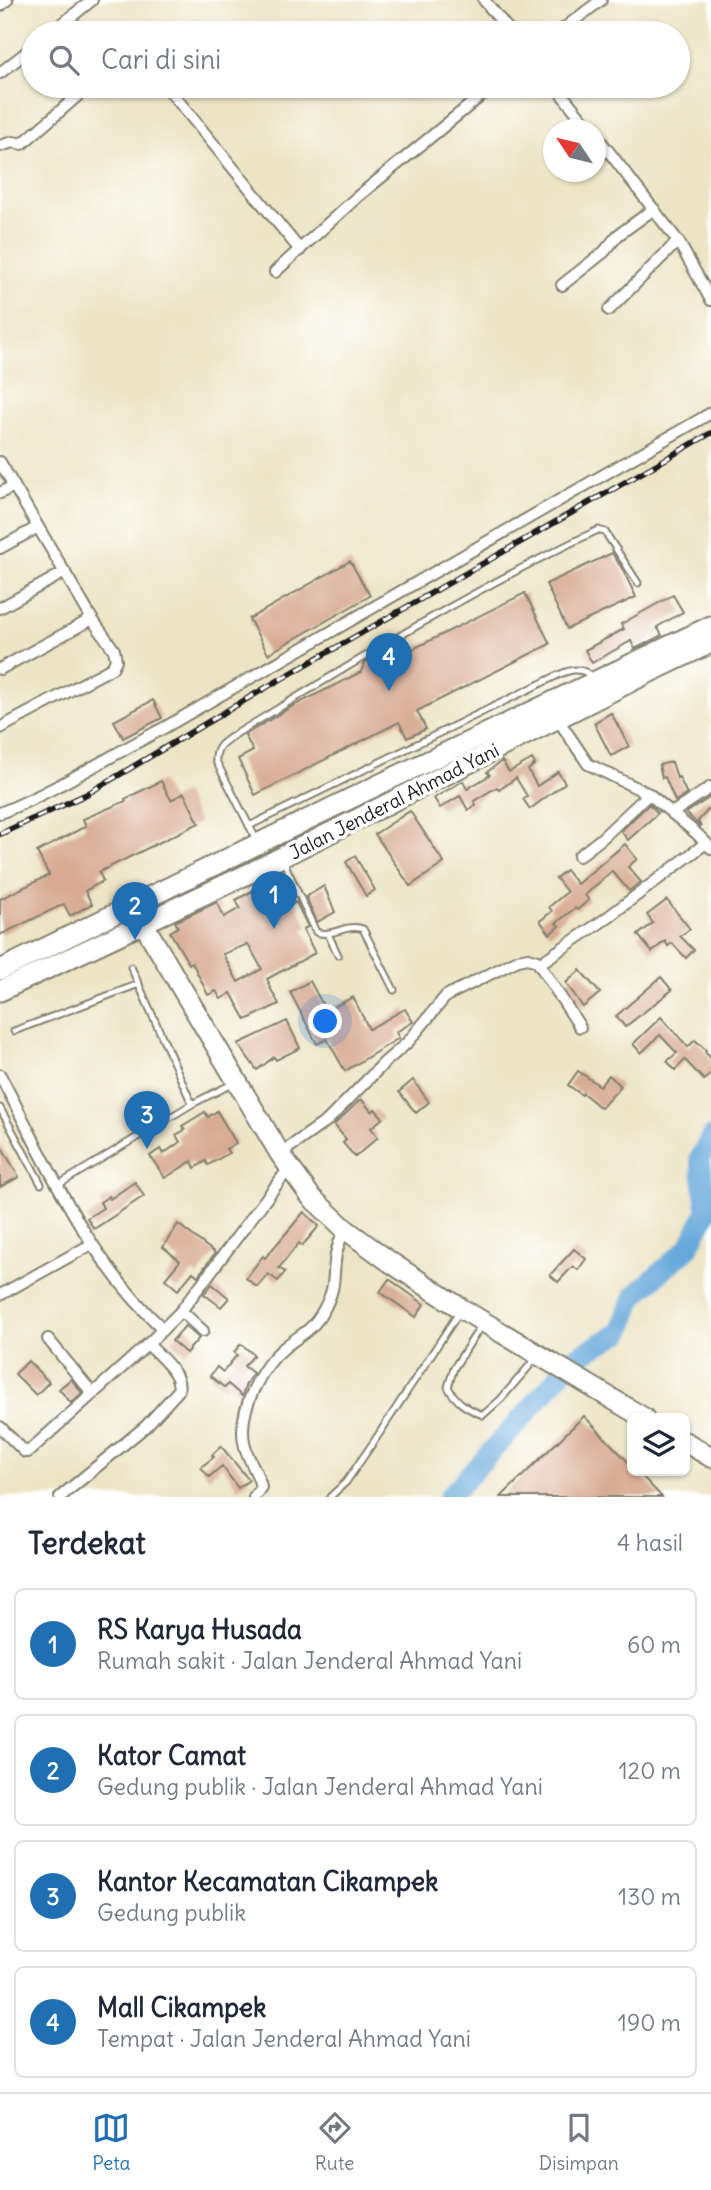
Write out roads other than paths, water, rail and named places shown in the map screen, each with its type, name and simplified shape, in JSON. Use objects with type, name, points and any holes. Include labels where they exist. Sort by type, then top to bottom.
[{"type":"highway","name":"Jalan Jenderal Ahmad Yani","points":[[0,991],[259,845],[711,626]]},
{"type":"highway","name":"Jalan Jenderal Ahmad Yani","points":[[0,970],[281,858],[711,643]]},
{"type":"highway","points":[[320,814],[331,833]]},
{"type":"highway","points":[[138,915],[285,1160],[312,1197],[345,1229],[390,1262],[635,1413]]},
{"type":"highway","points":[[690,1445],[711,1457]]},
{"type":"street","points":[[0,6],[7,0]]},
{"type":"street","points":[[66,21],[92,0]]},
{"type":"street","points":[[484,0],[501,21]]},
{"type":"street","points":[[574,21],[601,0]]},
{"type":"street","points":[[0,74],[21,57]]},
{"type":"street","points":[[0,146],[13,142],[22,144],[75,98]]},
{"type":"street","points":[[176,98],[300,250]]},
{"type":"street","points":[[275,272],[356,198],[478,98]]},
{"type":"street","points":[[565,98],[582,119]]},
{"type":"street","points":[[606,148],[678,241],[711,300]]},
{"type":"street","points":[[562,285],[604,253],[618,235],[654,209]]},
{"type":"street","points":[[609,310],[678,241]]},
{"type":"street","points":[[0,813],[23,804],[162,729],[711,413]]},
{"type":"street","points":[[0,462],[92,618],[114,650],[116,660],[112,668],[0,728]]},
{"type":"street","points":[[0,493],[14,486]]},
{"type":"street","points":[[0,548],[38,527]]},
{"type":"street","points":[[0,608],[65,572]]},
{"type":"street","points":[[0,669],[92,618]]},
{"type":"street","points":[[539,964],[708,846],[649,794],[588,764],[557,718]]},
{"type":"street","points":[[672,813],[711,787]]},
{"type":"street","points":[[579,856],[649,794]]},
{"type":"street","points":[[0,1427],[21,1450],[28,1452],[148,1344],[181,1311],[285,1160],[408,1042],[446,996],[518,960],[528,958],[539,964],[580,1027]]},
{"type":"street","points":[[0,1075],[92,1244],[116,1279],[163,1329]]},
{"type":"street","points":[[254,1497],[261,1486],[244,1444],[242,1429],[246,1406],[257,1382],[270,1364],[284,1347],[309,1330],[323,1311],[332,1292],[337,1250],[345,1229]]},
{"type":"street","points":[[0,1295],[92,1244]]},
{"type":"street","points":[[181,1311],[203,1331]]},
{"type":"street","points":[[48,1339],[93,1394]]},
{"type":"street","points":[[60,1497],[146,1426],[178,1391],[178,1378],[148,1344]]},
{"type":"lane","points":[[259,845],[216,761],[215,753],[220,745],[236,733],[390,641],[536,559],[598,530],[606,532],[638,583]]},
{"type":"lane","points":[[249,826],[568,671],[586,671],[594,681]]},
{"type":"lane","points":[[281,858],[313,928],[319,934],[352,927],[363,929],[394,990]]},
{"type":"lane","points":[[328,934],[338,955]]},
{"type":"lane","points":[[131,967],[192,1104]]},
{"type":"lane","points":[[14,1031],[139,984]]},
{"type":"lane","points":[[58,1185],[192,1104],[238,1081]]},
{"type":"lane","points":[[0,1108],[41,1184]]},
{"type":"lane","points":[[330,1497],[346,1482],[462,1308]]},
{"type":"lane","points":[[483,1321],[454,1368],[449,1387],[460,1404],[483,1415],[545,1359]]},
{"type":"waterway","points":[[449,1497],[573,1359],[621,1332],[635,1295],[689,1247],[707,1211],[700,1158],[711,1137]]},
{"type":"railway","points":[[0,834],[87,794],[267,687],[711,433]]},
{"type":"place","name":"Mall Cikampek","points":[[389,691]]},
{"type":"place","name":"RS Karya Husada","points":[[274,929]]},
{"type":"place","name":"Kator Camat","points":[[135,940]]},
{"type":"place","name":"Kantor Kecamatan Cikampek","points":[[147,1149]]}]
